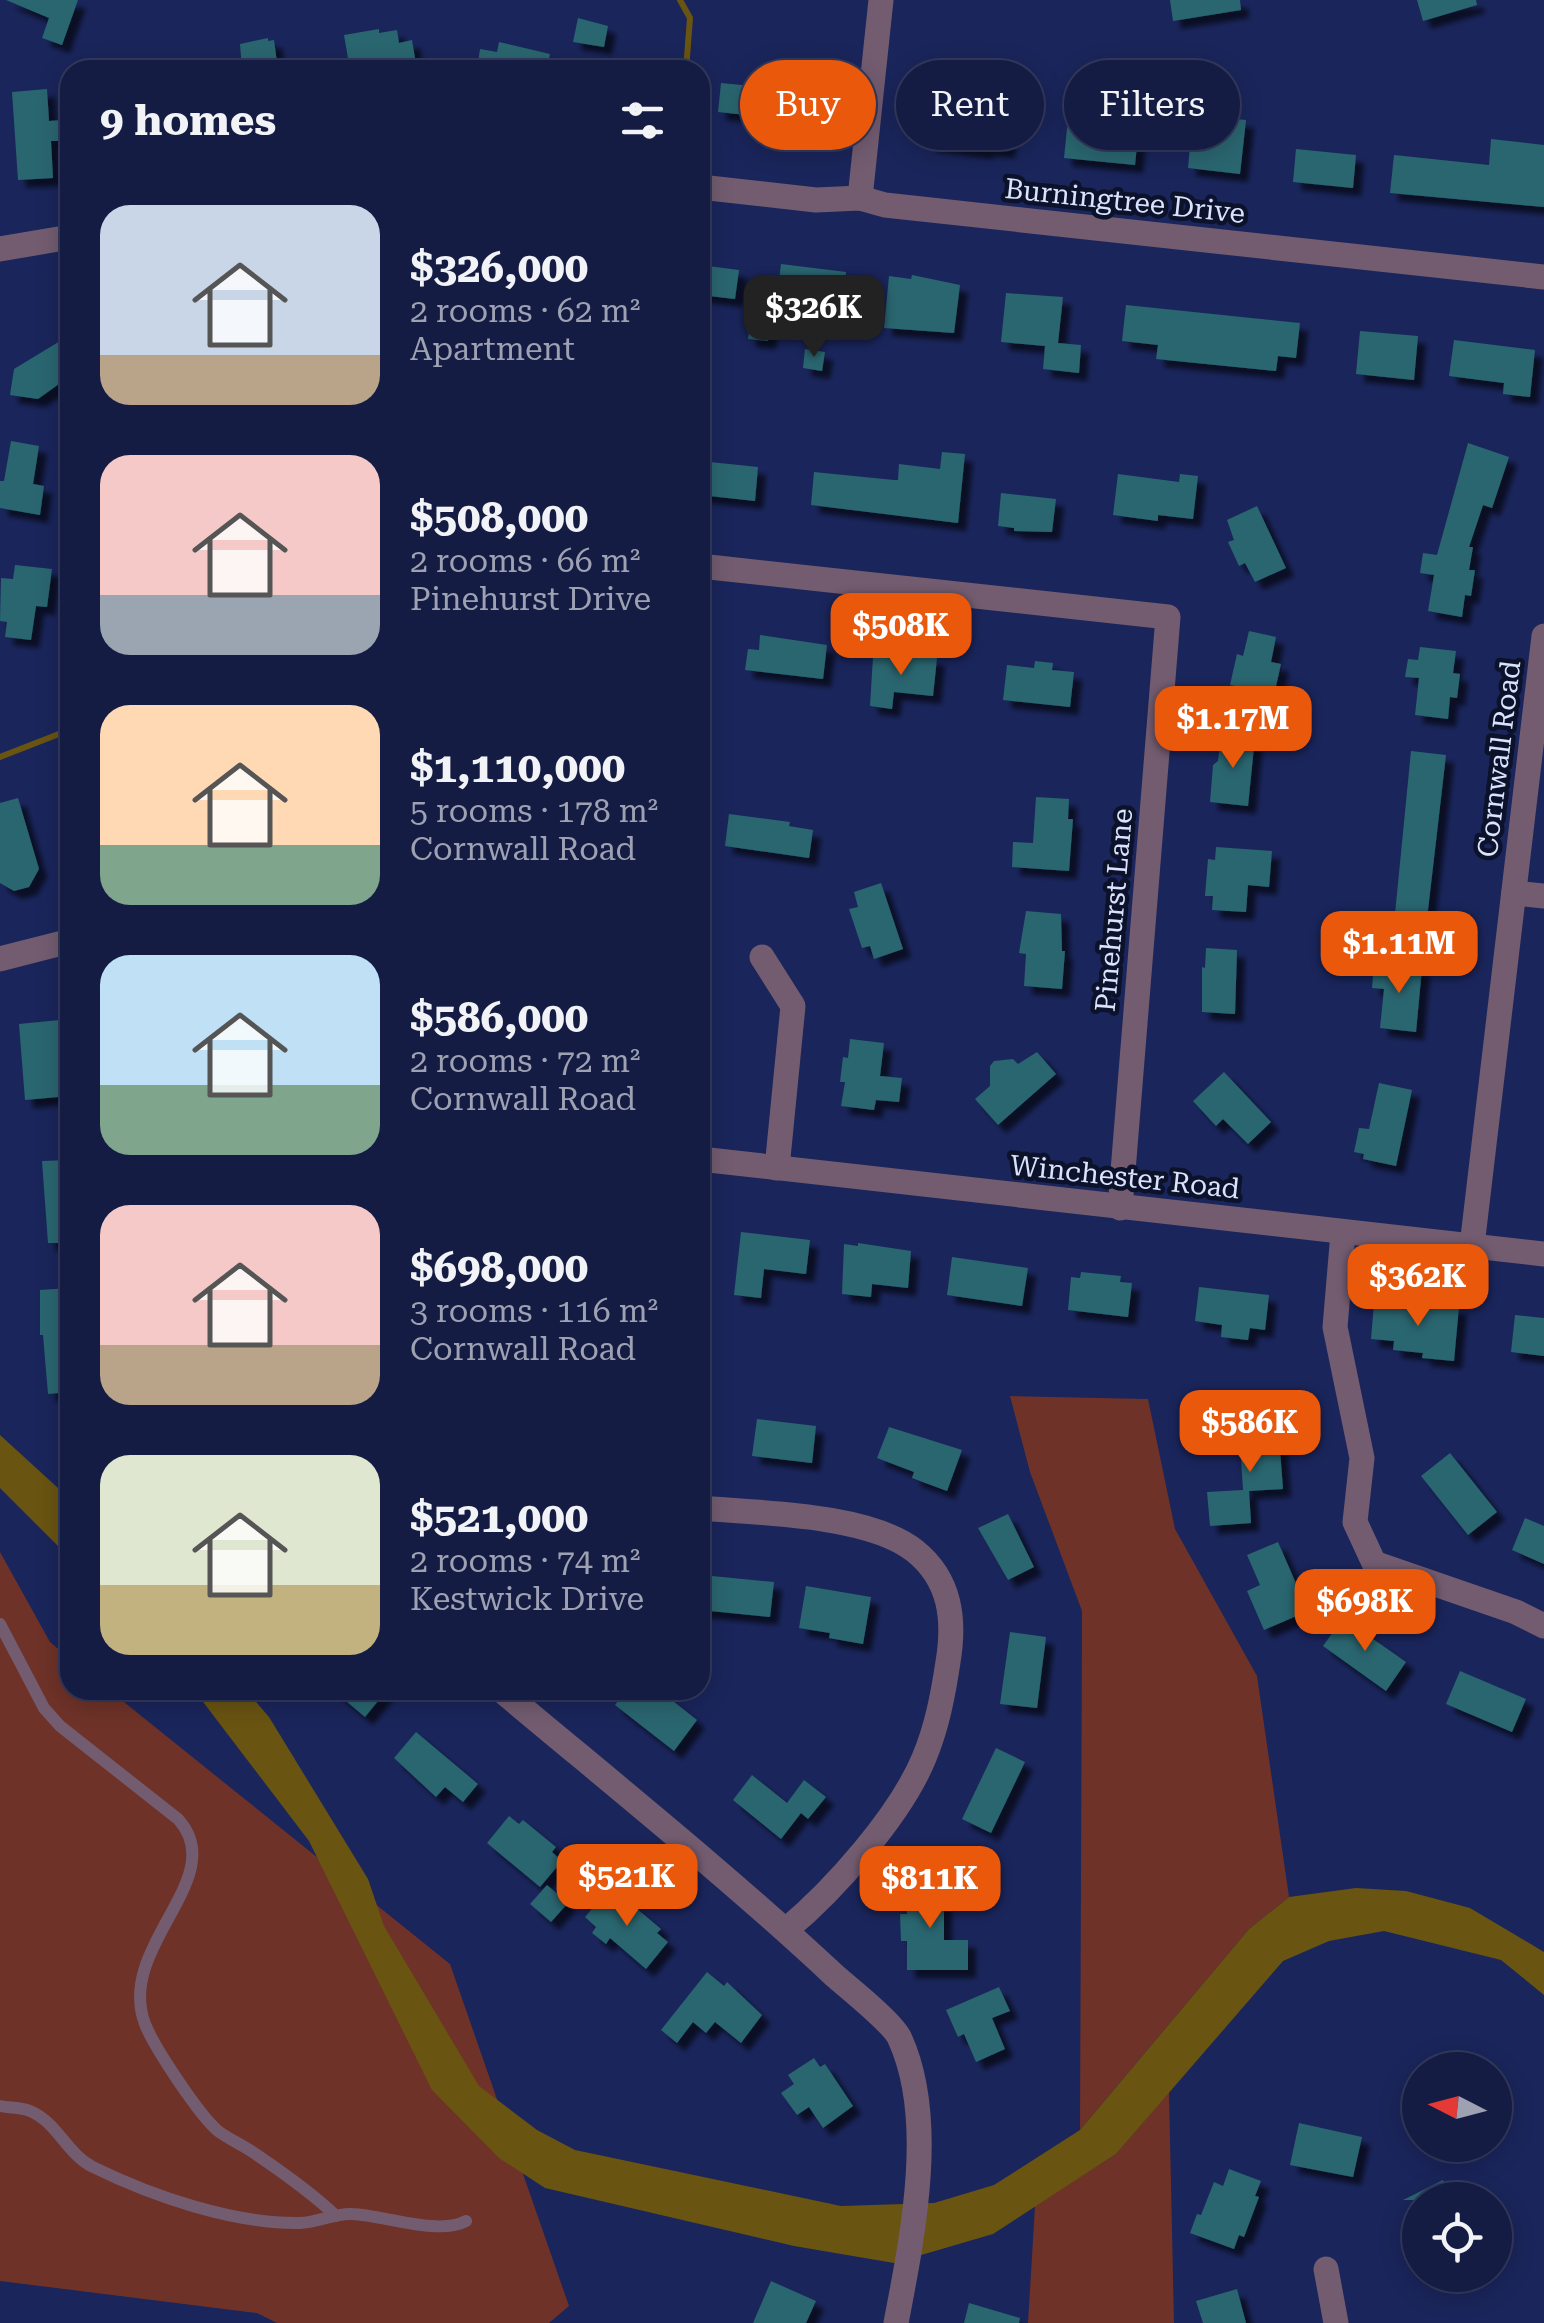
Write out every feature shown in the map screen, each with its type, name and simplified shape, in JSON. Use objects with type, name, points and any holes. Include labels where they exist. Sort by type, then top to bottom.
[{"type":"street","points":[[860,198],[881,0]]},
{"type":"street","name":"Burningtree Drive","points":[[710,187],[816,200],[860,198],[885,205],[1544,277]]},
{"type":"street","points":[[0,249],[60,239]]},
{"type":"street","name":"Pinehurst Lane","points":[[710,567],[1168,617],[1120,1208]]},
{"type":"street","name":"Cornwall Road","points":[[1472,1246],[1544,636]]},
{"type":"street","points":[[1514,893],[1544,896]]},
{"type":"street","points":[[0,959],[60,944]]},
{"type":"street","points":[[762,957],[794,1006],[777,1168]]},
{"type":"street","name":"Winchester Road","points":[[710,1161],[1544,1254]]},
{"type":"street","points":[[1343,1233],[1335,1327],[1362,1458],[1354,1522],[1374,1563],[1516,1612],[1544,1626]]},
{"type":"street","points":[[710,1509],[816,1519],[894,1538],[933,1568],[949,1603],[954,1629],[939,1714],[916,1776],[880,1830],[814,1906],[786,1930]]},
{"type":"street","points":[[513,1700],[786,1930],[900,2036],[916,2096],[920,2136],[896,2323]]},
{"type":"street","points":[[1326,2269],[1336,2323]]},
{"type":"lane","points":[[0,1624],[44,1708],[60,1726],[178,1819],[192,1837],[192,1863],[183,1892],[142,1966],[140,1999],[144,2023],[218,2130],[336,2216]]},
{"type":"lane","points":[[0,2106],[29,2110],[48,2123],[60,2140],[89,2165],[168,2198],[252,2219],[302,2224],[350,2214],[447,2227],[466,2221]]},
{"type":"shaded area","points":[[1010,1396],[1148,1399],[1175,1529],[1257,1676],[1289,1897],[1249,1929],[1080,2130],[1082,1611],[1030,1472]]},
{"type":"shaded area","points":[[0,1435],[60,1490],[60,1548],[0,1488]]},
{"type":"shaded area","points":[[0,1552],[50,1642],[60,1650],[60,1700],[121,1700],[450,1964],[569,2306],[549,2323],[277,2323],[257,2313],[0,2281]]},
{"type":"shaded area","points":[[202,1700],[255,1700],[269,1717],[368,1879],[384,1926],[479,2086],[537,2130],[575,2150],[841,2206],[934,2203],[994,2185],[1080,2130],[1249,1929],[1289,1897],[1356,1888],[1406,1891],[1470,1908],[1544,1952],[1544,1995],[1501,1960],[1384,1931],[1329,1941],[1283,1961],[1116,2154],[993,2234],[894,2263],[794,2246],[545,2188],[499,2158],[432,2090],[309,1841]]},
{"type":"shaded area","points":[[1169,2092],[1174,2323],[1028,2323],[1035,2206],[1116,2154]]},
{"type":"building","points":[[6,0],[78,0],[62,45],[42,38],[49,18]]},
{"type":"building","points":[[1170,0],[1240,0],[1241,10],[1173,21]]},
{"type":"building","points":[[1417,0],[1476,0],[1477,5],[1423,21]]},
{"type":"building","points":[[578,18],[608,26],[604,47],[573,42]]},
{"type":"building","points":[[397,30],[399,43],[412,40],[415,60],[348,60],[344,35]]},
{"type":"building","points":[[274,40],[277,60],[241,60],[240,44]]},
{"type":"building","points":[[499,42],[550,54],[549,60],[478,60],[480,49],[497,52]]},
{"type":"building","points":[[721,83],[740,85],[740,114],[718,112]]},
{"type":"building","points":[[47,89],[49,121],[60,120],[60,141],[51,141],[53,178],[18,180],[12,92]]},
{"type":"building","points":[[1240,119],[1246,120],[1240,174],[1188,168],[1190,150],[1240,150]]},
{"type":"building","points":[[1491,139],[1544,145],[1544,207],[1390,193],[1394,155],[1489,165]]},
{"type":"building","points":[[1296,149],[1356,155],[1353,188],[1293,182]]},
{"type":"building","points":[[1065,150],[1137,150],[1135,165],[1064,158]]},
{"type":"building","points":[[781,264],[846,272],[842,312],[825,310],[824,320],[775,314]]},
{"type":"building","points":[[710,266],[739,270],[735,299],[710,296]]},
{"type":"building","points":[[912,275],[960,285],[954,333],[884,328],[889,276],[911,279]]},
{"type":"building","points":[[1006,293],[1063,297],[1058,343],[1081,345],[1079,373],[1043,369],[1045,346],[1001,342]]},
{"type":"building","points":[[1126,305],[1300,323],[1296,358],[1278,356],[1276,371],[1156,359],[1158,345],[1122,341]]},
{"type":"building","points":[[751,315],[771,318],[768,341],[748,339]]},
{"type":"building","points":[[1360,331],[1418,336],[1414,380],[1356,374]]},
{"type":"building","points":[[1454,340],[1535,350],[1530,397],[1503,394],[1504,383],[1449,376]]},
{"type":"building","points":[[60,341],[60,385],[38,399],[10,395],[14,369]]},
{"type":"building","points":[[805,349],[825,352],[822,371],[803,368]]},
{"type":"building","points":[[11,441],[39,446],[33,484],[44,486],[40,515],[0,508],[0,481],[4,481]]},
{"type":"building","points":[[1468,443],[1509,457],[1492,508],[1483,505],[1469,547],[1473,547],[1469,570],[1475,570],[1471,596],[1465,595],[1462,617],[1428,611],[1434,575],[1420,573],[1423,553],[1437,555]]},
{"type":"building","points":[[942,452],[965,454],[958,523],[811,505],[814,472],[898,480],[899,464],[940,469]]},
{"type":"building","points":[[710,462],[758,467],[755,501],[710,496]]},
{"type":"building","points":[[1118,474],[1179,482],[1180,474],[1198,476],[1193,519],[1158,515],[1158,521],[1113,515]]},
{"type":"building","points":[[1001,493],[1056,499],[1052,532],[1014,531],[998,526]]},
{"type":"building","points":[[1257,506],[1286,568],[1255,582],[1245,563],[1239,566],[1228,542],[1234,540],[1227,520]]},
{"type":"building","points":[[15,565],[52,569],[47,607],[36,606],[31,640],[5,637],[7,622],[0,621],[1,578],[13,579]]},
{"type":"building","points":[[1249,631],[1276,637],[1271,662],[1281,664],[1274,695],[1230,685],[1237,654],[1243,656]]},
{"type":"building","points":[[760,635],[827,645],[823,679],[745,670],[748,649],[759,650]]},
{"type":"building","points":[[1420,647],[1456,651],[1453,673],[1460,674],[1457,698],[1450,697],[1448,719],[1415,715],[1419,678],[1405,677],[1408,659],[1418,660]]},
{"type":"building","points":[[900,654],[937,658],[933,696],[894,692],[892,709],[870,706],[873,657],[899,659]]},
{"type":"building","points":[[1035,661],[1053,663],[1052,670],[1074,672],[1070,707],[1003,700],[1007,665],[1034,668]]},
{"type":"building","points":[[1221,734],[1255,737],[1248,806],[1210,802]]},
{"type":"building","points":[[1411,751],[1446,755],[1426,927],[1394,924]]},
{"type":"building","points":[[1036,797],[1069,799],[1068,819],[1073,819],[1069,871],[1012,867],[1013,842],[1033,843]]},
{"type":"building","points":[[18,798],[39,869],[29,887],[14,891],[0,883],[0,803]]},
{"type":"building","points":[[729,814],[790,822],[789,826],[813,830],[809,858],[725,846]]},
{"type":"building","points":[[1216,847],[1272,851],[1269,887],[1248,885],[1246,912],[1212,910],[1213,896],[1205,896],[1208,859],[1215,860]]},
{"type":"building","points":[[881,883],[903,949],[874,959],[870,946],[862,948],[849,909],[858,907],[854,892]]},
{"type":"building","points":[[1026,911],[1061,914],[1065,951],[1062,989],[1024,986],[1026,954],[1019,953]]},
{"type":"building","points":[[1206,948],[1237,950],[1235,1014],[1202,1012]]},
{"type":"building","points":[[1374,963],[1422,968],[1416,1032],[1380,1028],[1384,989],[1372,988]]},
{"type":"building","points":[[60,1020],[60,1097],[25,1100],[19,1024]]},
{"type":"building","points":[[850,1039],[884,1043],[880,1076],[902,1078],[899,1102],[876,1100],[874,1110],[841,1106],[845,1082],[840,1082],[843,1057],[848,1058]]},
{"type":"building","points":[[1037,1052],[1056,1074],[998,1125],[975,1099],[990,1086],[990,1066],[994,1061],[1013,1059],[1018,1064]]},
{"type":"building","points":[[1224,1072],[1271,1122],[1248,1144],[1223,1119],[1216,1126],[1193,1101]]},
{"type":"building","points":[[1379,1083],[1412,1090],[1396,1166],[1363,1159],[1364,1154],[1354,1152],[1359,1128],[1369,1129]]},
{"type":"building","points":[[60,1160],[60,1243],[48,1243],[42,1161]]},
{"type":"building","points":[[741,1232],[810,1240],[806,1274],[764,1269],[761,1298],[734,1295]]},
{"type":"building","points":[[844,1244],[911,1251],[908,1288],[872,1284],[871,1297],[842,1294]]},
{"type":"building","points":[[952,1257],[1028,1268],[1022,1306],[947,1295]]},
{"type":"building","points":[[1081,1272],[1121,1276],[1120,1282],[1132,1283],[1128,1317],[1068,1310],[1071,1277],[1080,1278]]},
{"type":"building","points":[[1199,1287],[1269,1295],[1265,1330],[1250,1328],[1248,1340],[1221,1337],[1222,1325],[1195,1321]]},
{"type":"building","points":[[60,1289],[60,1393],[48,1394],[40,1335],[40,1290]]},
{"type":"building","points":[[1374,1303],[1459,1306],[1454,1361],[1422,1358],[1423,1353],[1393,1350],[1394,1341],[1371,1339]]},
{"type":"building","points":[[1515,1315],[1544,1318],[1544,1356],[1511,1352]]},
{"type":"building","points":[[757,1419],[816,1426],[812,1463],[752,1456]]},
{"type":"building","points":[[1278,1424],[1283,1489],[1249,1491],[1251,1523],[1210,1526],[1207,1492],[1243,1490],[1239,1427]]},
{"type":"building","points":[[889,1427],[962,1450],[947,1491],[912,1478],[914,1472],[877,1458]]},
{"type":"building","points":[[1450,1453],[1497,1512],[1468,1535],[1421,1476]]},
{"type":"building","points":[[1008,1514],[1034,1567],[1008,1580],[978,1528]]},
{"type":"building","points":[[1525,1518],[1544,1526],[1544,1564],[1512,1550]]},
{"type":"building","points":[[1278,1542],[1308,1611],[1264,1630],[1247,1591],[1260,1585],[1247,1555]]},
{"type":"building","points":[[712,1576],[774,1582],[770,1617],[710,1611]]},
{"type":"building","points":[[806,1586],[871,1597],[863,1644],[799,1628]]},
{"type":"building","points":[[1343,1618],[1406,1662],[1386,1691],[1323,1646]]},
{"type":"building","points":[[1010,1632],[1046,1637],[1037,1708],[1000,1704]]},
{"type":"building","points":[[1460,1671],[1526,1699],[1512,1732],[1446,1704]]},
{"type":"building","points":[[345,1700],[379,1700],[365,1717]]},
{"type":"building","points":[[619,1700],[672,1700],[697,1720],[674,1751],[615,1705]]},
{"type":"building","points":[[416,1732],[478,1784],[463,1802],[445,1787],[436,1797],[394,1758]]},
{"type":"building","points":[[996,1748],[1025,1762],[991,1833],[962,1819]]},
{"type":"building","points":[[752,1775],[787,1803],[804,1780],[826,1797],[808,1819],[801,1813],[781,1839],[733,1800]]},
{"type":"building","points":[[509,1816],[519,1824],[523,1820],[556,1847],[552,1852],[562,1861],[540,1887],[487,1843]]},
{"type":"building","points":[[907,1881],[944,1881],[944,1940],[968,1940],[968,1970],[907,1970],[907,1941],[901,1941],[900,1914],[907,1914]]},
{"type":"building","points":[[547,1885],[568,1903],[551,1922],[530,1904]]},
{"type":"building","points":[[607,1891],[625,1907],[629,1902],[661,1929],[657,1933],[668,1942],[646,1969],[610,1938],[606,1944],[592,1933],[596,1927],[585,1917]]},
{"type":"building","points":[[707,1972],[724,1986],[727,1982],[762,2015],[741,2043],[715,2022],[706,2033],[693,2022],[677,2043],[661,2030]]},
{"type":"building","points":[[999,1987],[1010,2011],[992,2018],[1005,2049],[976,2062],[964,2034],[958,2037],[946,2010]]},
{"type":"building","points":[[814,2058],[820,2067],[825,2064],[853,2106],[823,2128],[809,2107],[797,2115],[781,2093],[794,2084],[788,2075]]},
{"type":"building","points":[[1299,2123],[1362,2137],[1353,2177],[1290,2165]]},
{"type":"building","points":[[1229,2169],[1261,2181],[1244,2237],[1239,2235],[1234,2249],[1190,2233],[1214,2182],[1223,2186]]},
{"type":"building","points":[[771,2281],[816,2301],[806,2323],[753,2323]]},
{"type":"building","points":[[1237,2289],[1246,2323],[1203,2323],[1196,2301]]},
{"type":"building","points":[[969,2303],[1020,2318],[1019,2323],[964,2323]]},
{"type":"waterway","points":[[680,0],[690,18],[687,60]]},
{"type":"waterway","points":[[0,757],[60,734]]}]
